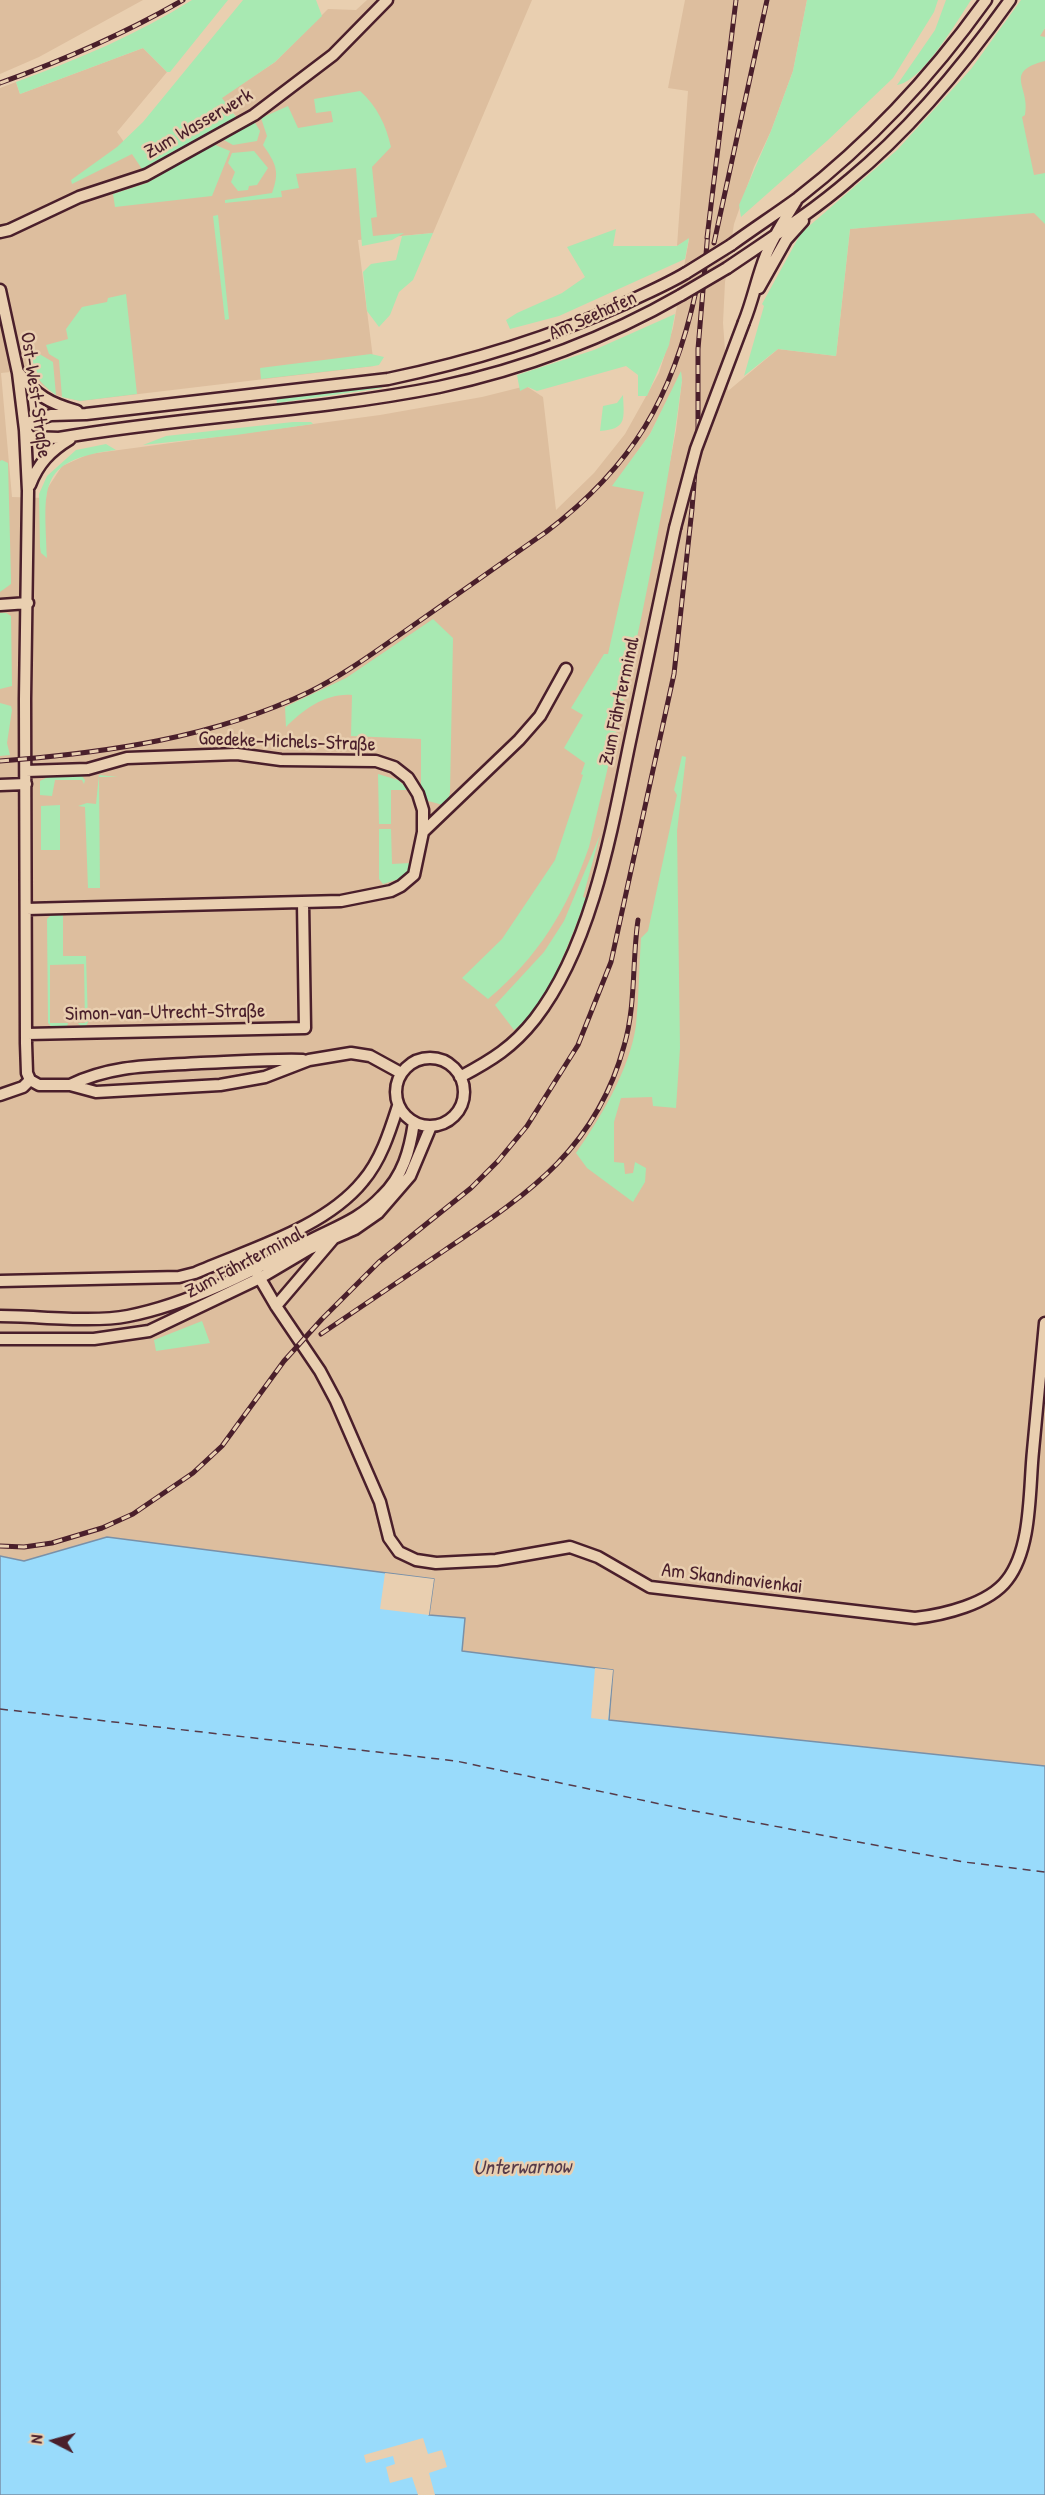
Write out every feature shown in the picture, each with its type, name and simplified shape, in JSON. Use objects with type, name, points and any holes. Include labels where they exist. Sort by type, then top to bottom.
[{"type":"street","name":"Zum Wasserwerk","points":[[0,232],[9,230],[79,196],[146,175],[254,115],[333,55],[387,0]]},
{"type":"street","name":"Am Seehafen","points":[[986,0],[920,85],[856,149],[798,198],[686,273],[593,318],[492,353],[388,379],[86,414],[51,415],[30,422],[25,430],[30,437],[40,438],[78,435],[381,397],[442,386],[497,371],[602,335],[681,295],[727,268],[815,208],[885,148],[922,111],[957,71],[1010,0]]},
{"type":"street","name":"Zum Fährterminal","points":[[460,1077],[496,1058],[509,1048],[536,1017],[563,971],[584,925],[608,844],[675,528],[696,449],[755,293],[760,271],[775,235],[798,198]]},
{"type":"street","name":"Zum Fährterminal","points":[[755,293],[786,240],[815,208]]},
{"type":"street","name":"Ost-West-Straße","points":[[0,290],[18,373],[25,430],[28,491],[26,909],[27,1073],[30,1080]]},
{"type":"street","name":"Am Seehafen","points":[[18,373],[33,391],[48,402],[86,414]]},
{"type":"street","name":"Am Seehafen","points":[[28,491],[37,466],[61,444],[78,435]]},
{"type":"street","points":[[0,605],[28,603]]},
{"type":"street","points":[[423,832],[519,740],[540,716],[566,669]]},
{"type":"street","name":"Goedeke-Michels-Straße","points":[[26,771],[88,769],[127,758],[237,754],[281,760],[376,761],[394,767],[408,777],[418,794],[423,810],[423,832],[414,874],[401,886],[391,891],[341,901],[303,903],[26,909]]},
{"type":"street","points":[[0,785],[26,784]]},
{"type":"street","name":"Simon-van-Utrecht-Straße","points":[[27,1034],[305,1028],[303,903]]},
{"type":"street","points":[[0,1095],[23,1087],[30,1080],[39,1085],[70,1085],[96,1092],[220,1086],[265,1077],[309,1060],[343,1054],[364,1054],[387,1063],[401,1073],[413,1062],[428,1058],[444,1060],[456,1070],[460,1077],[464,1091],[461,1106],[445,1122],[431,1126],[414,1122],[398,1106]]},
{"type":"street","points":[[70,1085],[94,1074],[139,1066],[264,1059],[309,1060]]},
{"type":"street","name":"Zum Fährterminal","points":[[0,1281],[178,1277],[195,1273],[303,1227],[333,1210],[365,1179],[384,1146],[398,1106],[396,1089],[401,1073]]},
{"type":"street","name":"Zum Fährterminal","points":[[0,1316],[126,1316],[157,1309],[257,1274],[307,1241],[357,1218],[378,1201],[395,1181],[404,1165],[410,1149],[414,1122]]},
{"type":"street","name":"Zum Fährterminal","points":[[0,1339],[94,1339],[149,1331],[257,1274],[356,1229],[378,1213],[396,1195],[410,1176],[431,1126]]},
{"type":"street","points":[[276,1306],[334,1238]]},
{"type":"street","name":"Am Skandinavienkai","points":[[257,1274],[336,1401],[381,1502],[389,1538],[399,1552],[416,1560],[436,1563],[496,1560],[570,1547],[598,1557],[650,1587],[915,1618],[950,1612],[993,1593],[1006,1582],[1016,1565],[1025,1530],[1045,1323]]},
{"type":"shaded area","points":[[0,0],[143,0],[39,57],[0,74]]},
{"type":"shaded area","points":[[367,0],[532,0],[433,233],[358,240],[374,366],[80,401],[56,395],[41,384],[30,370],[1,373],[12,497],[46,498],[47,489],[62,466],[89,454],[380,415],[482,397],[526,386],[543,397],[556,510],[594,473],[625,434],[659,373],[673,328],[689,239],[677,246],[688,91],[668,88],[685,0],[807,0],[793,71],[771,131],[754,167],[734,224],[725,282],[723,323],[728,391],[778,349],[836,356],[850,229],[916,222],[1010,76],[1045,28],[1045,1766],[591,1718],[595,1668],[462,1651],[429,1615],[107,1537],[24,1561],[0,1556],[0,88],[16,82],[20,94],[143,48],[167,72],[117,132],[143,169],[236,116],[221,98],[275,62],[328,9],[356,10]],"holes":[[[681,373],[676,430],[665,488],[613,486],[650,434]]]},
{"type":"green space","points":[[192,0],[228,0],[170,72],[167,72],[143,48],[20,94],[16,82],[106,46]]},
{"type":"green space","points":[[243,0],[316,0],[322,16],[275,62],[222,98],[236,117],[142,169],[132,154],[72,184],[71,180],[117,147],[143,122]]},
{"type":"green space","points":[[807,0],[938,0],[934,12],[893,78],[828,140],[741,217],[739,205],[771,131],[793,71]]},
{"type":"green space","points":[[946,0],[971,0],[928,62],[907,81],[897,85],[935,30]]},
{"type":"green space","points":[[1021,0],[1045,0],[1045,28],[1040,36],[1045,37],[1045,61],[1025,70],[1021,76],[1021,82],[1026,105],[1025,115],[1022,117],[1034,175],[1045,173],[1045,224],[1034,213],[850,229],[836,356],[778,349],[744,376],[764,306],[762,304],[801,233],[897,150],[971,69]]},
{"type":"green space","points":[[360,91],[380,116],[391,147],[372,167],[377,217],[371,218],[373,236],[404,233],[392,240],[362,246],[356,168],[296,174],[299,188],[281,191],[282,197],[225,203],[225,200],[272,193],[276,173],[271,157],[263,145],[267,136],[261,118],[288,106],[298,128],[333,122],[331,111],[316,113],[314,99]]},
{"type":"green space","points":[[254,121],[260,131],[257,141],[233,145],[224,140]]},
{"type":"green space","points":[[213,144],[230,151],[212,196],[115,207],[113,194],[147,183]]},
{"type":"green space","points":[[254,151],[268,168],[257,185],[249,186],[248,190],[238,191],[231,182],[235,172],[228,163],[232,153]]},
{"type":"green space","points":[[218,215],[229,319],[225,320],[213,216]]},
{"type":"green space","points":[[616,229],[613,246],[677,246],[689,238],[685,259],[559,316],[510,329],[506,320],[562,293],[585,277],[567,247]]},
{"type":"green space","points":[[433,233],[413,280],[399,292],[390,315],[379,327],[367,311],[363,272],[371,264],[396,260],[402,236]]},
{"type":"green space","points":[[126,294],[137,394],[80,401],[62,397],[59,360],[49,354],[46,345],[68,339],[66,329],[82,307],[107,302],[108,298]]},
{"type":"green space","points":[[675,314],[669,345],[647,396],[638,396],[638,375],[626,366],[537,391],[528,387],[520,391],[517,375],[594,350]]},
{"type":"green space","points":[[34,346],[36,352],[53,362],[56,395],[44,385],[29,363],[24,349]]},
{"type":"green space","points":[[371,354],[384,357],[379,365],[261,379],[260,368]]},
{"type":"green space","points":[[681,371],[682,380],[674,439],[654,556],[589,847],[561,911],[537,949],[488,999],[462,978],[502,939],[555,860],[583,775],[581,774],[585,763],[564,748],[583,715],[571,708],[604,654],[608,654],[644,492],[612,486],[650,434]]},
{"type":"green space","points":[[382,383],[382,388],[277,403],[276,397]]},
{"type":"green space","points":[[623,395],[622,421],[615,428],[600,431],[603,406],[617,403]]},
{"type":"green space","points":[[293,422],[313,424],[143,445],[166,436]]},
{"type":"green space","points":[[106,444],[116,450],[71,461],[58,470],[50,482],[46,513],[47,558],[41,553],[40,547],[39,494],[47,476],[76,450]]},
{"type":"green space","points":[[0,461],[8,463],[11,584],[0,592]]},
{"type":"green space","points":[[0,613],[11,616],[12,686],[0,689]]},
{"type":"green space","points":[[433,619],[453,638],[450,792],[448,802],[443,805],[428,801],[421,788],[421,739],[351,736],[352,695],[333,697],[316,703],[286,727],[285,707],[346,678]]},
{"type":"green space","points":[[0,703],[11,706],[12,710],[7,743],[10,755],[0,756]]},
{"type":"green space","points":[[682,756],[686,757],[677,831],[680,1048],[676,1108],[653,1106],[652,1097],[621,1098],[614,1122],[614,1162],[624,1163],[625,1174],[633,1173],[635,1162],[646,1168],[645,1182],[633,1202],[587,1168],[576,1153],[613,1092],[633,1042],[637,1014],[641,938],[648,931],[677,795],[674,790]]},
{"type":"green space","points":[[378,774],[398,780],[409,790],[391,790],[391,824],[379,824]]},
{"type":"green space","points":[[81,775],[85,780],[84,784],[82,780],[55,780],[52,796],[40,795],[40,781],[50,776]]},
{"type":"green space","points":[[99,775],[118,777],[99,777],[100,888],[88,888],[85,807],[78,806],[87,803],[96,804]]},
{"type":"green space","points":[[60,805],[60,850],[41,850],[41,806]]},
{"type":"green space","points":[[379,829],[391,829],[392,864],[410,863],[408,876],[383,884],[379,879]]},
{"type":"green space","points":[[600,835],[583,897],[586,898],[566,950],[548,988],[537,1005],[514,1030],[495,1005],[544,952],[564,921]]},
{"type":"green space","points":[[63,912],[63,956],[86,956],[88,1022],[84,1030],[78,1023],[85,1023],[84,964],[50,965],[50,1023],[68,1023],[66,1029],[54,1029],[48,1023],[47,919],[51,915]]},
{"type":"green space","points":[[202,1321],[210,1343],[156,1351],[154,1340]]},
{"type":"water","name":"Unterwarnow","points":[[107,1537],[434,1579],[429,1615],[465,1618],[462,1651],[613,1670],[609,1720],[1045,1766],[1045,2495],[0,2495],[0,1556],[24,1561]]},
{"type":"pier","points":[[385,1573],[434,1579],[429,1615],[380,1609]]},
{"type":"pier","points":[[595,1668],[613,1670],[608,1720],[591,1718]]},
{"type":"pier","points":[[423,2438],[428,2454],[442,2450],[447,2467],[429,2473],[435,2495],[418,2495],[412,2477],[390,2483],[386,2467],[395,2464],[393,2456],[366,2463],[364,2455]]},
{"type":"ferry route","points":[[0,1709],[456,1761],[684,1809],[964,1862],[1045,1872]]},
{"type":"railway","points":[[0,83],[93,46],[183,0]]},
{"type":"railway","points":[[707,238],[736,0]]},
{"type":"railway","points":[[714,243],[767,0]]},
{"type":"railway","points":[[0,1546],[24,1547],[52,1543],[102,1528],[133,1514],[193,1473],[222,1446],[284,1361],[322,1319],[379,1262],[471,1188],[498,1161],[527,1126],[578,1045],[611,962],[674,674],[698,432],[698,349],[708,231]]},
{"type":"railway","points":[[0,761],[119,748],[197,732],[272,708],[309,692],[360,662],[546,532],[603,481],[626,455],[645,427],[661,396],[687,329],[696,291]]},
{"type":"railway","points":[[321,1334],[504,1209],[556,1165],[577,1141],[596,1113],[612,1082],[624,1046],[632,999],[638,920]]}]
